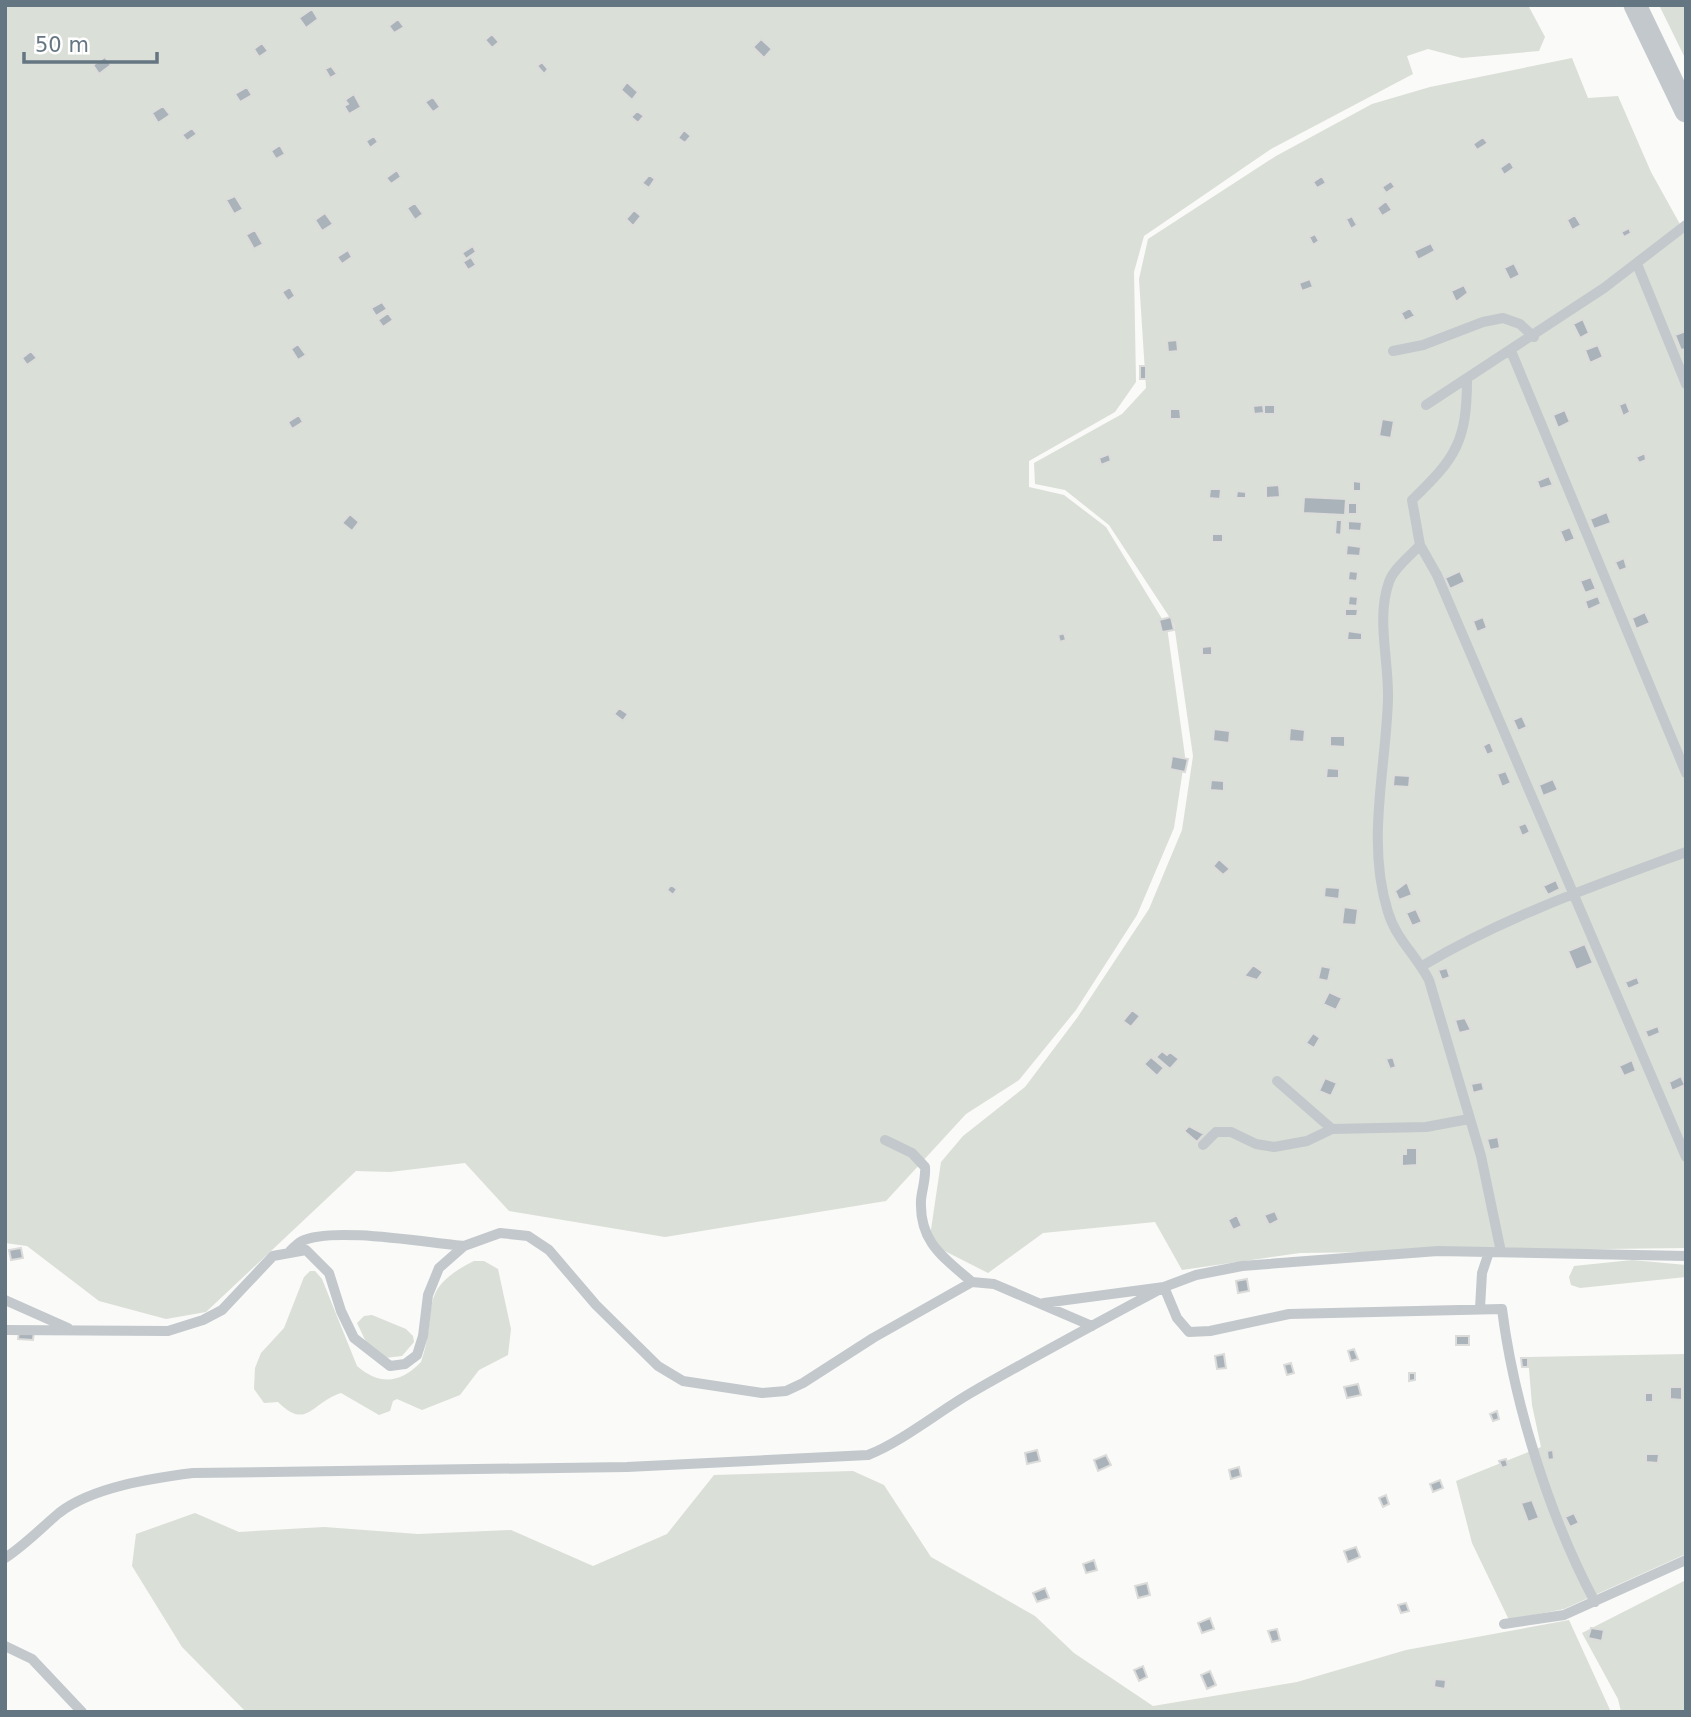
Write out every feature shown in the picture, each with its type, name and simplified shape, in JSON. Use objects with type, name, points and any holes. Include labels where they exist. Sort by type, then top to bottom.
[{"type":"street","points":[[1635,5],[1686,111]]},
{"type":"lane","points":[[1426,405],[1534,337],[1637,264],[1686,225]]},
{"type":"lane","points":[[1637,264],[1686,384]]},
{"type":"lane","points":[[1393,351],[1423,345],[1483,322],[1503,318],[1520,324],[1534,337]]},
{"type":"lane","points":[[1511,351],[1686,772]]},
{"type":"lane","points":[[1467,379],[1467,421],[1445,469],[1412,500],[1420,545],[1437,575],[1686,1157]]},
{"type":"lane","points":[[1420,545],[1390,578],[1382,606],[1388,698],[1378,820],[1387,910],[1398,938],[1422,966],[1481,1156],[1501,1252]]},
{"type":"lane","points":[[1422,966],[1455,946],[1574,894],[1686,852]]},
{"type":"lane","points":[[1277,1081],[1332,1129]]},
{"type":"lane","points":[[1203,1145],[1216,1132],[1231,1132],[1256,1144],[1274,1147],[1307,1141],[1332,1129],[1426,1127],[1469,1119]]},
{"type":"lane","points":[[885,1140],[912,1153],[925,1167],[921,1219],[924,1234],[939,1253],[972,1282]]},
{"type":"lane","points":[[5,1330],[168,1331],[204,1320],[222,1310],[273,1256],[306,1250],[329,1273],[341,1311],[354,1338],[390,1366],[405,1364],[417,1355],[433,1281],[439,1268],[464,1246],[500,1233],[527,1236],[549,1250],[597,1305],[658,1366],[683,1381],[762,1393],[786,1391],[972,1282],[993,1284],[1092,1326]]},
{"type":"lane","points":[[290,1251],[302,1241],[352,1236],[464,1246]]},
{"type":"lane","points":[[5,1559],[28,1543],[61,1512],[79,1502],[149,1478],[193,1473],[627,1467],[868,1455],[887,1447],[924,1421],[1164,1287],[1196,1275],[1242,1266],[1438,1251],[1686,1256]]},
{"type":"lane","points":[[1480,1308],[1482,1273],[1489,1252]]},
{"type":"lane","points":[[1043,1303],[1164,1287]]},
{"type":"lane","points":[[1164,1287],[1177,1318],[1189,1332],[1210,1331],[1289,1314],[1502,1309],[1519,1404],[1574,1564],[1595,1602]]},
{"type":"lane","points":[[5,1300],[71,1330]]},
{"type":"lane","points":[[1504,1624],[1564,1615],[1686,1560]]},
{"type":"lane","points":[[5,1646],[32,1659],[82,1712]]},
{"type":"shaded area","points":[[5,5],[1528,5],[1545,37],[1539,51],[1462,58],[1428,49],[1407,56],[1413,74],[1271,149],[1144,236],[1134,272],[1136,382],[1115,412],[1029,461],[1029,487],[1064,495],[1106,527],[1167,627],[1185,756],[1174,828],[1137,915],[1076,1010],[1019,1080],[966,1114],[886,1201],[665,1237],[509,1211],[465,1163],[390,1172],[356,1171],[206,1312],[166,1319],[99,1301],[27,1246],[5,1243]]},
{"type":"shaded area","points":[[1659,5],[1686,5],[1686,60]]},
{"type":"shaded area","points":[[1572,58],[1588,98],[1618,96],[1651,172],[1686,235],[1686,1248],[1300,1253],[1182,1270],[1155,1222],[1043,1233],[988,1273],[929,1243],[941,1162],[963,1136],[1025,1087],[1077,1018],[1149,909],[1182,830],[1193,756],[1174,624],[1109,525],[1065,490],[1035,484],[1034,463],[1122,414],[1146,388],[1139,279],[1148,239],[1276,156],[1372,104],[1430,87]]},
{"type":"shaded area","points":[[1632,1260],[1686,1265],[1686,1277],[1580,1288],[1571,1285],[1569,1277],[1574,1266]]},
{"type":"shaded area","points":[[474,1261],[484,1261],[498,1269],[511,1329],[508,1355],[479,1370],[460,1395],[422,1410],[397,1399],[393,1401],[390,1411],[379,1415],[341,1393],[310,1412],[296,1414],[278,1402],[264,1403],[254,1389],[255,1368],[261,1353],[284,1328],[304,1277],[310,1271],[315,1271],[322,1279],[357,1366],[374,1377],[390,1379],[406,1374],[421,1362],[436,1292],[455,1272]]},
{"type":"shaded area","points":[[372,1315],[406,1329],[413,1336],[414,1342],[402,1356],[385,1358],[367,1344],[357,1323],[364,1316]]},
{"type":"shaded area","points":[[1686,1354],[1686,1554],[1564,1609],[1509,1620],[1472,1543],[1456,1481],[1541,1447],[1532,1405],[1528,1357]]},
{"type":"shaded area","points":[[853,1471],[884,1485],[931,1557],[1035,1616],[1074,1653],[1153,1706],[1297,1682],[1406,1650],[1569,1620],[1611,1712],[246,1712],[182,1647],[132,1566],[136,1534],[195,1513],[239,1532],[324,1527],[418,1534],[511,1530],[593,1566],[667,1534],[714,1475]]},
{"type":"shaded area","points":[[1686,1580],[1686,1712],[1621,1712],[1618,1699],[1582,1633]]},
{"type":"building","points":[[312,9],[318,19],[306,28],[299,18]]},
{"type":"building","points":[[398,19],[404,27],[394,33],[389,26]]},
{"type":"building","points":[[492,34],[499,42],[492,48],[485,40]]},
{"type":"building","points":[[761,39],[772,49],[764,58],[753,47]]},
{"type":"building","points":[[262,43],[268,51],[259,57],[254,49]]},
{"type":"building","points":[[105,57],[111,65],[99,74],[93,65]]},
{"type":"building","points":[[542,62],[548,69],[544,74],[537,66]]},
{"type":"building","points":[[331,66],[337,74],[330,78],[325,69]]},
{"type":"building","points":[[627,82],[638,92],[632,100],[621,90]]},
{"type":"building","points":[[247,87],[252,95],[240,102],[235,94]]},
{"type":"building","points":[[354,94],[361,107],[349,114],[344,106],[348,104],[345,100]]},
{"type":"building","points":[[433,97],[440,107],[433,112],[425,102]]},
{"type":"building","points":[[163,106],[170,115],[158,123],[152,113]]},
{"type":"building","points":[[637,111],[644,116],[638,123],[631,117]]},
{"type":"building","points":[[192,128],[197,134],[187,141],[182,135]]},
{"type":"building","points":[[684,130],[691,136],[685,143],[678,138]]},
{"type":"building","points":[[374,136],[378,142],[370,148],[366,141]]},
{"type":"building","points":[[1483,137],[1488,143],[1477,150],[1473,144]]},
{"type":"building","points":[[280,145],[285,154],[276,159],[271,151]]},
{"type":"building","points":[[1510,161],[1514,168],[1504,175],[1500,168]]},
{"type":"building","points":[[397,170],[401,177],[391,184],[386,178]]},
{"type":"building","points":[[649,175],[655,179],[649,188],[642,183]]},
{"type":"building","points":[[1322,176],[1326,183],[1317,188],[1313,182]]},
{"type":"building","points":[[1391,181],[1395,187],[1386,193],[1382,187]]},
{"type":"building","points":[[235,196],[243,209],[234,214],[226,200]]},
{"type":"building","points":[[1386,201],[1392,210],[1382,216],[1377,208]]},
{"type":"building","points":[[415,203],[423,214],[415,220],[407,208]]},
{"type":"building","points":[[634,210],[641,216],[633,226],[626,219]]},
{"type":"building","points":[[325,213],[333,224],[322,231],[315,220]]},
{"type":"building","points":[[1575,215],[1581,225],[1572,230],[1567,220]]},
{"type":"building","points":[[1352,216],[1357,225],[1351,229],[1346,219]]},
{"type":"building","points":[[1629,228],[1631,233],[1624,237],[1621,232]]},
{"type":"building","points":[[255,230],[263,244],[254,249],[246,235]]},
{"type":"building","points":[[1315,234],[1319,241],[1313,245],[1309,237]]},
{"type":"building","points":[[1431,243],[1435,251],[1418,260],[1414,251]]},
{"type":"building","points":[[473,246],[476,252],[466,259],[462,253]]},
{"type":"building","points":[[348,250],[352,257],[342,264],[337,257]]},
{"type":"building","points":[[471,257],[476,265],[468,270],[463,262]]},
{"type":"building","points":[[1514,263],[1520,275],[1510,280],[1504,268]]},
{"type":"building","points":[[1310,279],[1313,287],[1302,291],[1299,283]]},
{"type":"building","points":[[1464,285],[1468,293],[1456,302],[1451,291]]},
{"type":"building","points":[[290,287],[295,296],[288,301],[282,292]]},
{"type":"building","points":[[382,302],[387,309],[376,316],[371,308]]},
{"type":"building","points":[[1410,308],[1415,316],[1405,321],[1401,313]]},
{"type":"building","points":[[388,313],[393,320],[383,327],[378,320]]},
{"type":"building","points":[[1583,319],[1589,333],[1580,338],[1573,324]]},
{"type":"building","points":[[1686,331],[1686,349],[1681,350],[1675,335]]},
{"type":"building","points":[[1177,340],[1178,351],[1168,352],[1167,341]]},
{"type":"building","points":[[298,344],[306,355],[298,360],[291,349]]},
{"type":"building","points":[[1598,345],[1603,357],[1590,363],[1585,350]]},
{"type":"building","points":[[31,351],[37,358],[27,365],[22,358]]},
{"type":"building","points":[[1140,366],[1146,366],[1146,379],[1140,379]]},
{"type":"building","points":[[1626,402],[1630,412],[1623,416],[1619,405]]},
{"type":"building","points":[[1263,405],[1264,413],[1254,414],[1253,406]]},
{"type":"building","points":[[1264,405],[1275,405],[1275,414],[1264,414]]},
{"type":"building","points":[[1170,409],[1180,409],[1181,419],[1170,419]]},
{"type":"building","points":[[1565,410],[1570,422],[1558,428],[1553,415]]},
{"type":"building","points":[[299,415],[303,422],[292,429],[288,422]]},
{"type":"building","points":[[1382,419],[1394,421],[1391,438],[1379,436]]},
{"type":"building","points":[[1645,453],[1646,460],[1639,463],[1636,457]]},
{"type":"building","points":[[1109,454],[1111,461],[1101,465],[1099,458]]},
{"type":"building","points":[[1549,476],[1553,485],[1540,489],[1537,481]]},
{"type":"building","points":[[1353,481],[1361,482],[1361,491],[1353,491]]},
{"type":"building","points":[[1279,485],[1280,497],[1266,498],[1266,486]]},
{"type":"building","points":[[1210,489],[1221,489],[1220,499],[1209,498]]},
{"type":"building","points":[[1237,491],[1246,492],[1246,498],[1236,498]]},
{"type":"building","points":[[1304,497],[1346,499],[1345,515],[1303,513]]},
{"type":"building","points":[[1348,503],[1357,503],[1357,514],[1348,514]]},
{"type":"building","points":[[1607,512],[1611,523],[1594,529],[1590,519]]},
{"type":"building","points":[[350,514],[359,522],[352,531],[342,523]]},
{"type":"building","points":[[1336,520],[1342,520],[1341,535],[1335,534]]},
{"type":"building","points":[[1348,521],[1362,522],[1361,531],[1348,530]]},
{"type":"building","points":[[1570,527],[1575,539],[1565,543],[1560,531]]},
{"type":"building","points":[[1212,534],[1223,534],[1223,542],[1212,542]]},
{"type":"building","points":[[1347,545],[1361,547],[1360,556],[1346,555]]},
{"type":"building","points":[[1624,558],[1627,568],[1619,571],[1615,562]]},
{"type":"building","points":[[1349,571],[1358,572],[1357,581],[1348,580]]},
{"type":"building","points":[[1460,571],[1465,582],[1450,589],[1445,578]]},
{"type":"building","points":[[1591,577],[1596,589],[1585,593],[1580,581]]},
{"type":"building","points":[[1349,596],[1358,597],[1357,606],[1348,605]]},
{"type":"building","points":[[1598,596],[1601,604],[1588,610],[1585,601]]},
{"type":"building","points":[[1345,609],[1358,609],[1357,616],[1345,616]]},
{"type":"building","points":[[1645,612],[1650,623],[1636,629],[1632,618]]},
{"type":"building","points":[[1171,617],[1174,630],[1162,632],[1159,620]]},
{"type":"building","points":[[1483,617],[1487,628],[1477,632],[1473,621]]},
{"type":"building","points":[[1348,631],[1362,633],[1362,640],[1347,640]]},
{"type":"building","points":[[1064,633],[1066,640],[1060,642],[1058,635]]},
{"type":"building","points":[[1212,646],[1212,655],[1202,655],[1202,647]]},
{"type":"building","points":[[619,708],[628,714],[623,721],[614,714]]},
{"type":"building","points":[[1522,716],[1527,727],[1518,731],[1513,720]]},
{"type":"building","points":[[1290,728],[1305,730],[1304,742],[1289,741]]},
{"type":"building","points":[[1214,729],[1230,731],[1229,743],[1213,741]]},
{"type":"building","points":[[1330,736],[1345,736],[1345,747],[1330,746]]},
{"type":"building","points":[[1490,742],[1494,752],[1487,755],[1483,746]]},
{"type":"building","points":[[1172,756],[1188,759],[1185,772],[1170,769]]},
{"type":"building","points":[[1327,768],[1339,769],[1339,778],[1326,778]]},
{"type":"building","points":[[1506,771],[1511,783],[1502,787],[1497,774]]},
{"type":"building","points":[[1394,775],[1410,776],[1409,787],[1393,786]]},
{"type":"building","points":[[1553,779],[1558,790],[1543,796],[1539,785]]},
{"type":"building","points":[[1211,780],[1224,781],[1224,791],[1210,790]]},
{"type":"building","points":[[1526,823],[1530,832],[1522,836],[1518,826]]},
{"type":"building","points":[[1219,859],[1230,869],[1223,875],[1213,866]]},
{"type":"building","points":[[1556,880],[1560,889],[1548,895],[1543,886]]},
{"type":"building","points":[[1407,882],[1412,895],[1399,900],[1395,891]]},
{"type":"building","points":[[671,885],[677,889],[673,895],[667,890]]},
{"type":"building","points":[[1325,887],[1340,888],[1339,899],[1324,897]]},
{"type":"building","points":[[1344,907],[1358,909],[1356,925],[1342,924]]},
{"type":"building","points":[[1416,909],[1422,922],[1412,926],[1406,913]]},
{"type":"building","points":[[1585,944],[1593,963],[1576,970],[1568,951]]},
{"type":"building","points":[[1253,965],[1263,972],[1257,980],[1244,976]]},
{"type":"building","points":[[1321,966],[1331,968],[1328,981],[1318,979]]},
{"type":"building","points":[[1447,968],[1450,977],[1442,980],[1438,970]]},
{"type":"building","points":[[1637,977],[1640,984],[1628,989],[1625,982]]},
{"type":"building","points":[[1329,992],[1342,998],[1336,1010],[1323,1004]]},
{"type":"building","points":[[1132,1010],[1140,1016],[1131,1027],[1123,1021]]},
{"type":"building","points":[[1465,1018],[1471,1030],[1459,1033],[1455,1020]]},
{"type":"building","points":[[1658,1026],[1660,1033],[1648,1038],[1645,1031]]},
{"type":"building","points":[[1313,1033],[1320,1038],[1314,1048],[1306,1043]]},
{"type":"building","points":[[1162,1051],[1167,1055],[1170,1052],[1179,1059],[1170,1069],[1156,1057]]},
{"type":"building","points":[[1151,1057],[1164,1068],[1157,1076],[1144,1064]]},
{"type":"building","points":[[1393,1057],[1396,1067],[1390,1069],[1386,1059]]},
{"type":"building","points":[[1632,1060],[1636,1071],[1624,1076],[1619,1066]]},
{"type":"building","points":[[1681,1076],[1685,1085],[1672,1091],[1669,1082]]},
{"type":"building","points":[[1325,1078],[1337,1083],[1331,1096],[1319,1091]]},
{"type":"building","points":[[1482,1082],[1484,1090],[1473,1093],[1471,1084]]},
{"type":"building","points":[[1189,1126],[1204,1134],[1197,1142],[1184,1131]]},
{"type":"building","points":[[1498,1137],[1500,1148],[1490,1150],[1487,1139]]},
{"type":"building","points":[[1406,1148],[1417,1148],[1417,1165],[1402,1166],[1402,1154],[1406,1154]]},
{"type":"building","points":[[1275,1211],[1279,1220],[1269,1225],[1264,1215]]},
{"type":"building","points":[[1237,1215],[1242,1226],[1233,1230],[1228,1220]]},
{"type":"building","points":[[21,1248],[23,1258],[11,1260],[9,1250]]},
{"type":"building","points":[[1247,1279],[1249,1291],[1238,1293],[1236,1281]]},
{"type":"building","points":[[19,1331],[34,1331],[33,1340],[18,1339]]},
{"type":"building","points":[[1456,1336],[1469,1336],[1469,1345],[1456,1345]]},
{"type":"building","points":[[1354,1349],[1358,1359],[1351,1361],[1348,1351]]},
{"type":"building","points":[[1224,1354],[1226,1368],[1217,1369],[1215,1356]]},
{"type":"building","points":[[1521,1358],[1528,1358],[1528,1367],[1522,1367]]},
{"type":"building","points":[[1291,1363],[1294,1373],[1287,1375],[1284,1365]]},
{"type":"building","points":[[1409,1373],[1415,1373],[1415,1380],[1409,1381]]},
{"type":"building","points":[[1358,1384],[1361,1395],[1347,1398],[1344,1387]]},
{"type":"building","points":[[1670,1387],[1682,1387],[1682,1400],[1670,1399]]},
{"type":"building","points":[[1645,1393],[1653,1393],[1653,1402],[1645,1402]]},
{"type":"building","points":[[1497,1411],[1499,1419],[1493,1421],[1490,1414]]},
{"type":"building","points":[[1037,1450],[1040,1461],[1027,1464],[1025,1453]]},
{"type":"building","points":[[1553,1450],[1554,1459],[1548,1460],[1547,1451]]},
{"type":"building","points":[[1646,1454],[1659,1454],[1658,1463],[1646,1462]]},
{"type":"building","points":[[1106,1455],[1111,1465],[1098,1471],[1094,1460]]},
{"type":"building","points":[[1506,1459],[1508,1466],[1502,1468],[1499,1461]]},
{"type":"building","points":[[1239,1467],[1241,1476],[1231,1479],[1229,1470]]},
{"type":"building","points":[[1440,1480],[1443,1488],[1433,1492],[1430,1484]]},
{"type":"building","points":[[1386,1495],[1389,1504],[1383,1507],[1379,1498]]},
{"type":"building","points":[[1532,1500],[1539,1518],[1528,1522],[1521,1503]]},
{"type":"building","points":[[1574,1513],[1579,1523],[1570,1527],[1565,1517]]},
{"type":"building","points":[[1356,1547],[1360,1557],[1348,1562],[1344,1551]]},
{"type":"building","points":[[1094,1560],[1097,1570],[1086,1573],[1083,1564]]},
{"type":"building","points":[[1147,1583],[1150,1595],[1138,1598],[1135,1586]]},
{"type":"building","points":[[1045,1588],[1049,1598],[1037,1602],[1033,1593]]},
{"type":"building","points":[[1406,1603],[1409,1611],[1401,1613],[1398,1605]]},
{"type":"building","points":[[1210,1618],[1214,1629],[1202,1633],[1198,1623]]},
{"type":"building","points":[[1591,1628],[1604,1630],[1602,1641],[1588,1638]]},
{"type":"building","points":[[1277,1629],[1280,1640],[1272,1642],[1268,1631]]},
{"type":"building","points":[[1143,1666],[1147,1677],[1139,1681],[1134,1670]]},
{"type":"building","points":[[1210,1671],[1216,1685],[1207,1689],[1201,1675]]},
{"type":"building","points":[[1435,1679],[1446,1680],[1445,1689],[1434,1687]]}]
